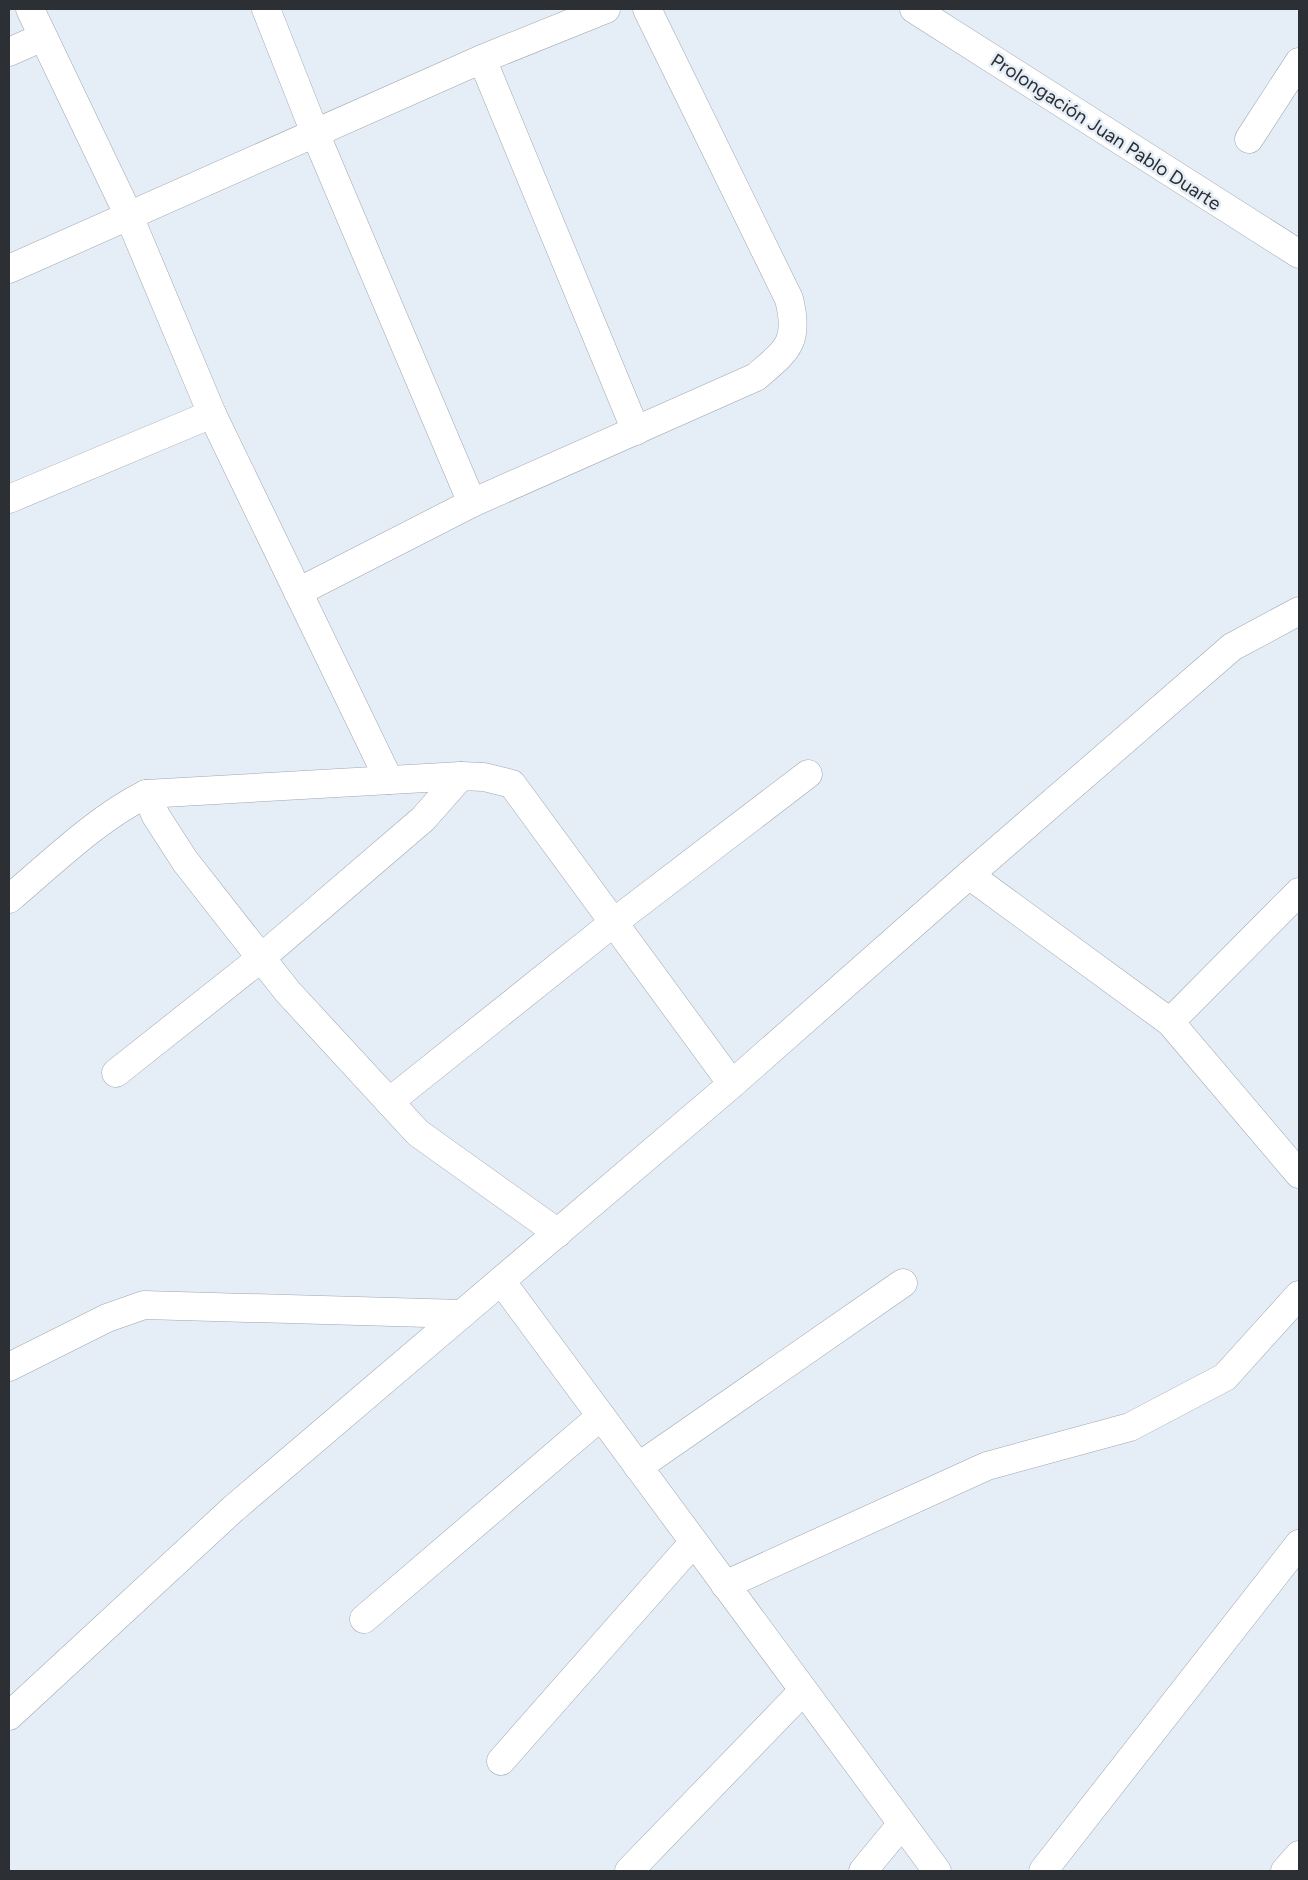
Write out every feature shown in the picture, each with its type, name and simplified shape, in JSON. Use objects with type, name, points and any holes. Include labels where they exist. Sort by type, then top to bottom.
[{"type":"street","points":[[30,9],[129,216],[212,414],[389,780]]},
{"type":"street","points":[[266,9],[315,133],[472,503]]},
{"type":"street","points":[[9,269],[482,59],[606,9]]},
{"type":"street","points":[[298,592],[472,503],[756,377],[786,351],[793,332],[793,316],[789,299],[647,9]]},
{"type":"street","name":"Prolongación Juan Pablo Duarte","points":[[914,9],[1299,254]]},
{"type":"street","points":[[9,52],[43,37]]},
{"type":"street","points":[[482,59],[636,430]]},
{"type":"street","points":[[1249,139],[1299,62]]},
{"type":"street","points":[[9,499],[212,414]]},
{"type":"street","points":[[9,1716],[233,1509],[502,1282],[732,1084],[1232,647],[1299,611]]},
{"type":"street","points":[[389,1102],[613,923],[808,774]]},
{"type":"street","points":[[116,1073],[261,958],[423,819],[461,776]]},
{"type":"street","points":[[9,899],[104,819],[122,806],[146,794],[461,776],[484,777],[512,784],[732,1084]]},
{"type":"street","points":[[146,794],[156,816],[185,861],[288,992],[418,1133],[558,1233]]},
{"type":"street","points":[[969,875],[1170,1022],[1299,1174]]},
{"type":"street","points":[[1170,1022],[1299,892]]},
{"type":"street","points":[[502,1282],[901,1825],[937,1871]]},
{"type":"street","points":[[638,1467],[903,1283]]},
{"type":"street","points":[[725,1585],[987,1466],[1130,1427],[1225,1377],[1299,1295]]},
{"type":"street","points":[[9,1367],[107,1318],[144,1305],[462,1314]]},
{"type":"street","points":[[364,1619],[601,1416]]},
{"type":"street","points":[[501,1761],[693,1542]]},
{"type":"street","points":[[1043,1871],[1299,1544]]},
{"type":"street","points":[[629,1871],[803,1691]]},
{"type":"street","points":[[863,1871],[901,1825]]},
{"type":"street","points":[[1285,1871],[1299,1855]]}]
